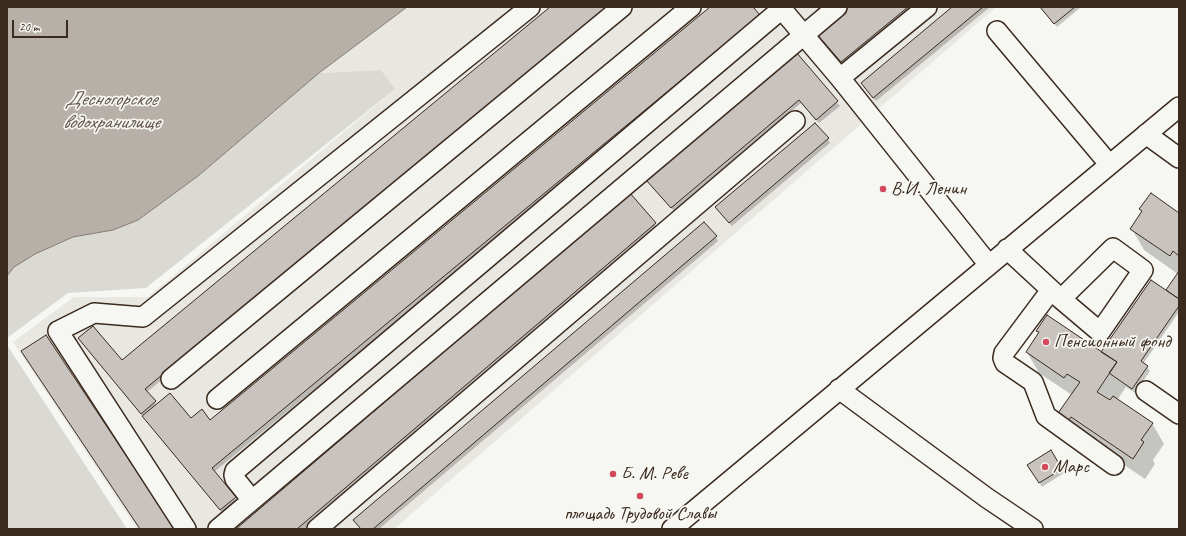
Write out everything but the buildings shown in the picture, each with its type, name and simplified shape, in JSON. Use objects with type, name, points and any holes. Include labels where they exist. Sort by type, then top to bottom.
[{"type":"street","points":[[186,529],[58,331],[94,313],[142,317],[530,7]]},
{"type":"street","points":[[171,379],[622,7]]},
{"type":"street","points":[[217,399],[691,7]]},
{"type":"street","points":[[218,529],[836,7]]},
{"type":"street","points":[[840,78],[927,7]]},
{"type":"street","points":[[252,500],[235,479],[235,471],[782,8],[840,78],[989,265]]},
{"type":"street","points":[[997,31],[1109,164]]},
{"type":"street","points":[[684,526],[839,389],[1179,107]]},
{"type":"street","points":[[317,529],[795,120]]},
{"type":"street","points":[[1146,134],[1179,158]]},
{"type":"street","points":[[1007,250],[1056,295],[1004,353],[1003,358],[1005,363],[1033,382],[1046,416],[1114,465]]},
{"type":"street","points":[[839,389],[987,498],[1033,529]]},
{"type":"street","points":[[1146,392],[1179,414]]},
{"type":"shaded area","points":[[407,7],[996,7],[394,529],[137,529],[13,342],[74,297],[148,297],[395,89],[381,70],[319,73]]},
{"type":"shaded area","points":[[381,70],[395,89],[146,288],[68,293],[7,338],[7,276],[13,267],[35,254],[73,237],[113,230],[138,220],[198,176],[319,73]]},
{"type":"shaded area","points":[[7,345],[127,529],[7,529]]},
{"type":"water","name":"Десногорское водохранилище","points":[[7,7],[407,7],[319,73],[198,176],[138,220],[113,230],[73,237],[35,254],[14,267],[7,276]]},
{"type":"place","name":"В.И. Ленин","points":[[883,189]]},
{"type":"place","name":"Пенсионный фонд","points":[[1046,342]]},
{"type":"place","name":"Марс","points":[[1045,467]]},
{"type":"place","name":"Б. М. Реве","points":[[613,474]]},
{"type":"place","name":"площадь Трудовой Славы","points":[[640,496]]}]
